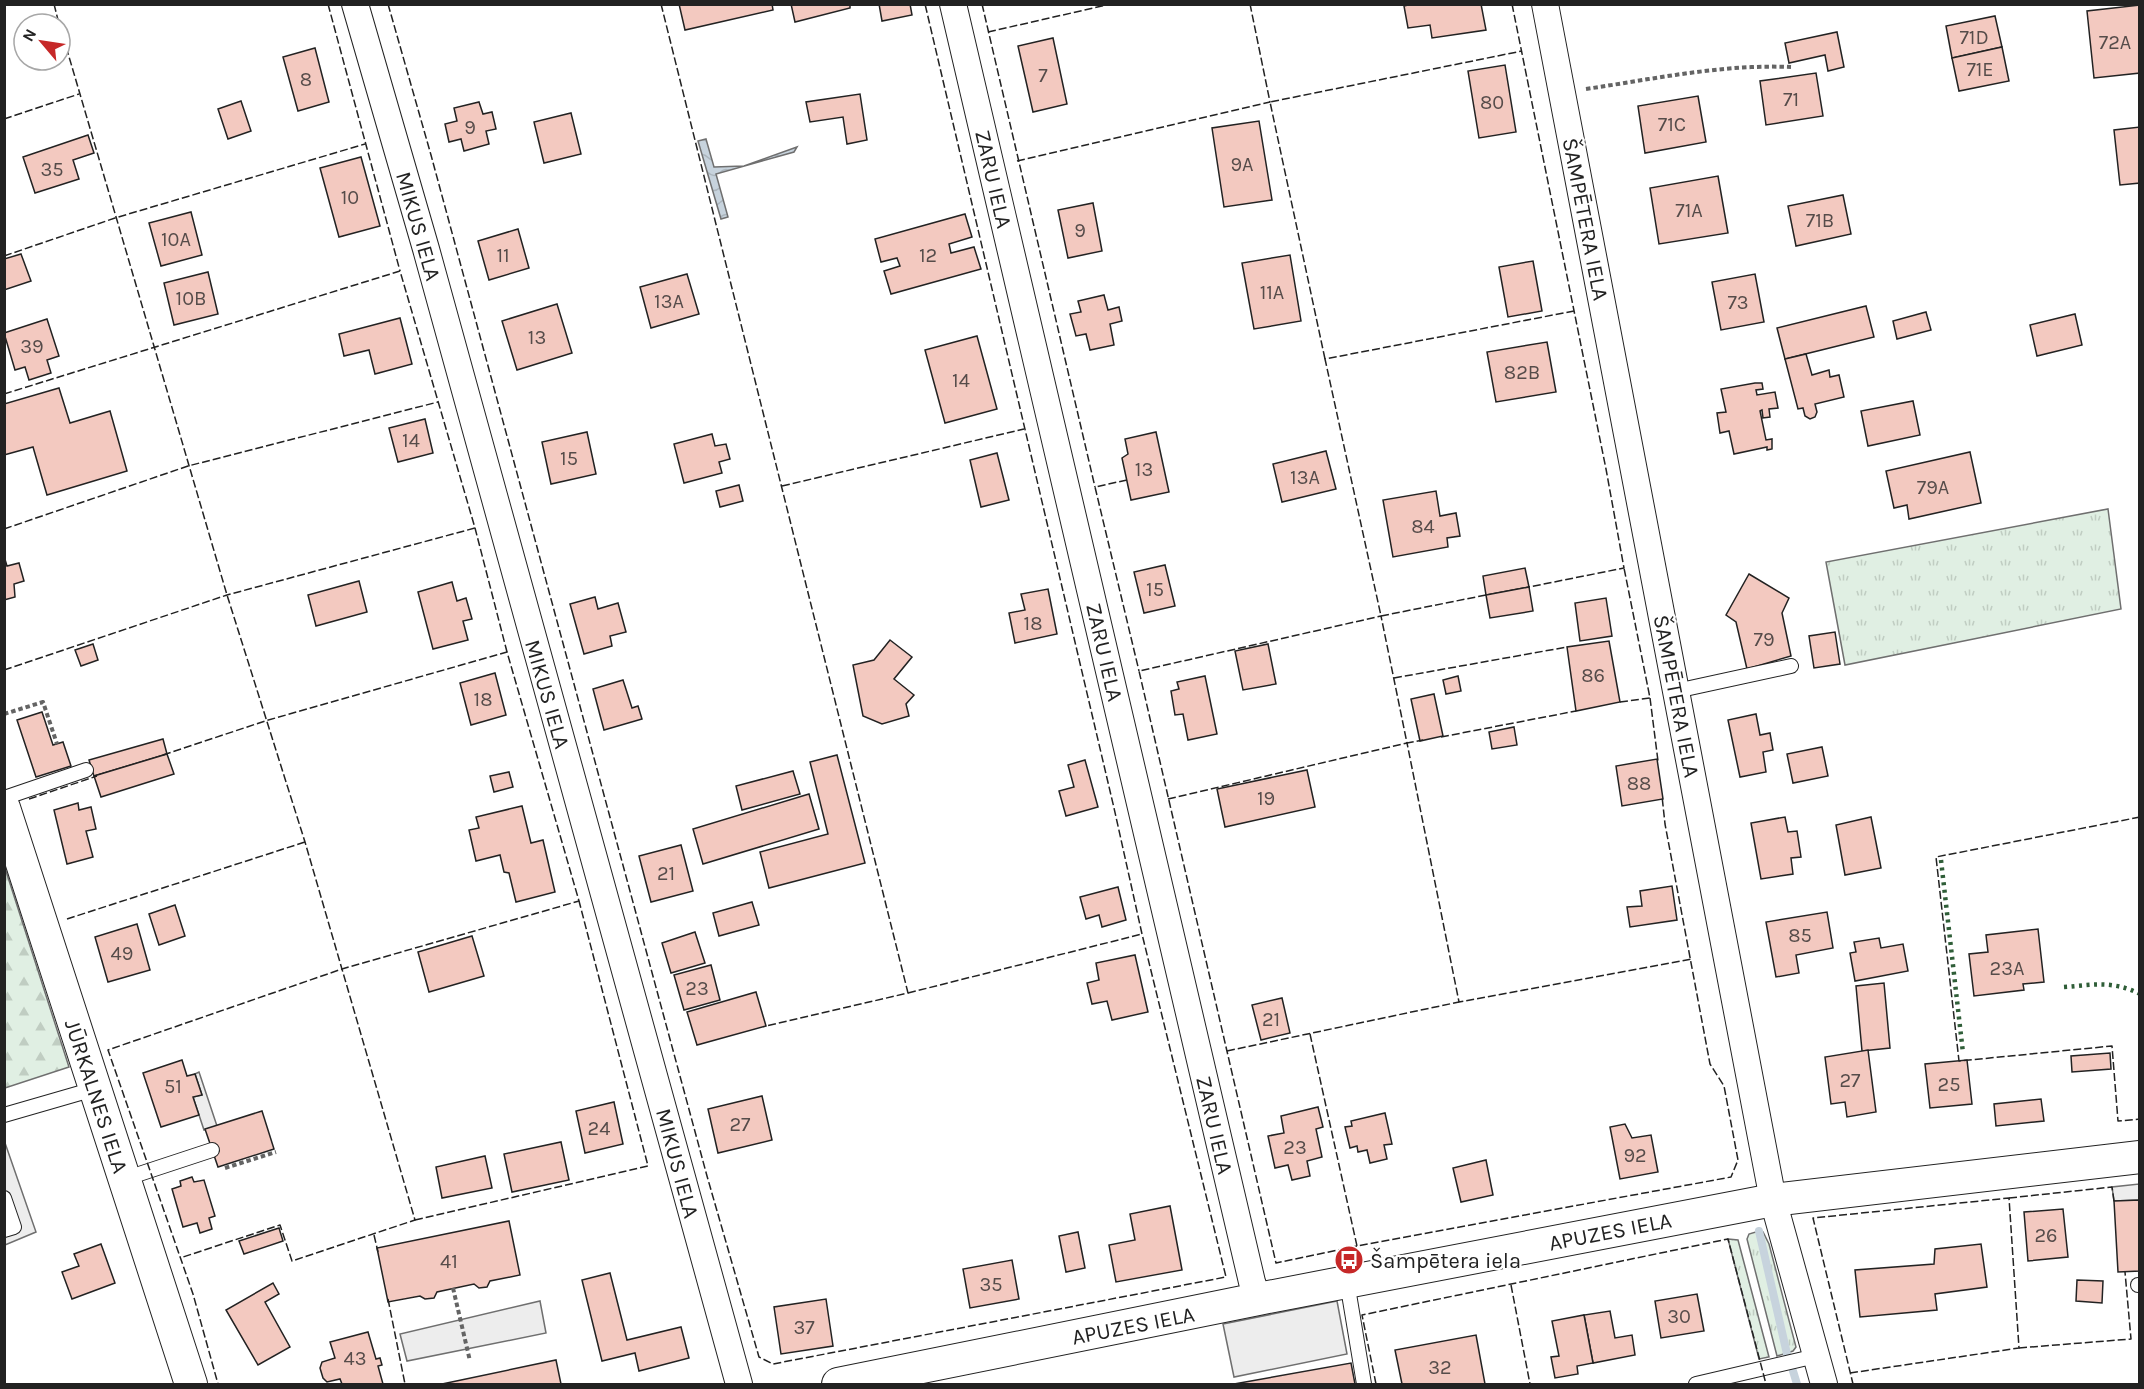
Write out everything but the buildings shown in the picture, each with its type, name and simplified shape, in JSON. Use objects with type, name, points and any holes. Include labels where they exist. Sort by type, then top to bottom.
[{"type":"street","name":"MIKUS IELA","points":[[355,4],[426,249],[739,1384]]},
{"type":"street","name":"ZARU IELA","points":[[953,4],[1223,1160],[1258,1299]]},
{"type":"street","name":"ŠAMPĒTERA IELA","points":[[1545,4],[1773,1200],[1824,1384]]},
{"type":"street","name":"JŪRKALNES IELA","points":[[4,808],[191,1384]]},
{"type":"street","name":"APUZES IELA","points":[[838,1384],[1258,1299],[1773,1200],[2139,1158]]},
{"type":"lane","points":[[1676,691],[1791,666]]},
{"type":"lane","points":[[4,798],[86,770]]},
{"type":"lane","points":[[4,1114],[94,1089]]},
{"type":"lane","points":[[124,1179],[212,1150]]},
{"type":"lane","points":[[4,1198],[14,1227],[4,1230]]},
{"type":"lane","points":[[1347,1282],[1364,1384]]},
{"type":"lane","points":[[1696,1384],[1816,1356]]},
{"type":"path","points":[[1562,93],[1716,69],[1791,67]]},
{"type":"path","points":[[4,714],[43,702],[57,744]]},
{"type":"path","points":[[453,1288],[470,1361]]},
{"type":"green space","points":[[2108,509],[2121,609],[1845,665],[1826,562]]},
{"type":"green space","points":[[5,868],[69,1067],[4,1088]]},
{"type":"green space","points":[[1763,1232],[1769,1244],[1796,1347],[1793,1351],[1777,1356],[1747,1239],[1749,1234]]},
{"type":"green space","points":[[1728,1239],[1738,1240],[1769,1357],[1759,1359]]},
{"type":"shaded area","points":[[199,1072],[217,1126],[204,1130],[193,1097],[202,1095],[195,1074]]},
{"type":"shaded area","points":[[4,1140],[36,1232],[5,1245],[4,1245]]},
{"type":"shaded area","points":[[2139,1184],[2139,1200],[2114,1201],[2112,1187]]},
{"type":"shaded area","points":[[540,1301],[546,1333],[407,1361],[400,1334]]},
{"type":"shaded area","points":[[1337,1301],[1347,1354],[1234,1377],[1223,1324]]},
{"type":"water","points":[[706,139],[714,167],[744,166],[797,147],[794,152],[716,174],[728,217],[721,219],[698,141]]},
{"type":"waterway","points":[[1759,1231],[1787,1354]]},
{"type":"waterway","points":[[1793,1371],[1797,1384]]},
{"type":"hedge","points":[[1941,860],[1963,1053]]},
{"type":"hedge","points":[[2064,987],[2111,985],[2140,994]]},
{"type":"fence","points":[[54,4],[56,12]]},
{"type":"fence","points":[[328,4],[400,271]]},
{"type":"fence","points":[[388,4],[431,155],[707,1176],[759,1357],[773,1364],[1226,1277],[1142,934],[925,4]]},
{"type":"fence","points":[[661,4],[908,993],[766,1026]]},
{"type":"fence","points":[[982,4],[1095,487]]},
{"type":"fence","points":[[988,32],[1111,4]]},
{"type":"fence","points":[[1017,161],[1270,102],[1250,4]]},
{"type":"fence","points":[[1512,4],[1624,568],[1529,587]]},
{"type":"fence","points":[[1325,359],[1270,102],[1522,51]]},
{"type":"fence","points":[[72,67],[227,595],[305,842],[415,1220],[292,1261],[280,1225],[180,1258]]},
{"type":"fence","points":[[4,119],[79,94]]},
{"type":"fence","points":[[4,256],[115,218],[365,144]]},
{"type":"fence","points":[[4,394],[400,271],[475,528],[507,652]]},
{"type":"fence","points":[[1486,595],[1381,616],[1325,359],[1574,311]]},
{"type":"fence","points":[[4,529],[188,466],[438,402]]},
{"type":"fence","points":[[782,486],[1024,429]]},
{"type":"fence","points":[[1127,480],[1095,487],[1139,671]]},
{"type":"fence","points":[[4,670],[227,595],[475,528]]},
{"type":"fence","points":[[1620,702],[1650,698],[1624,568]]},
{"type":"fence","points":[[1357,1246],[1276,1263],[1139,671],[1381,616],[1407,743],[1423,740]]},
{"type":"fence","points":[[1394,678],[1567,647]]},
{"type":"fence","points":[[163,755],[265,721],[507,652],[579,901],[342,969],[108,1050],[193,1294],[218,1384]]},
{"type":"fence","points":[[1650,698],[1658,761]]},
{"type":"fence","points":[[1441,737],[1576,711]]},
{"type":"fence","points":[[1168,799],[1407,743],[1459,1002],[1692,959]]},
{"type":"fence","points":[[29,799],[97,776]]},
{"type":"fence","points":[[1310,1034],[1357,1246],[1731,1177],[1738,1160],[1724,1086],[1710,1064],[1665,824],[1662,796]]},
{"type":"fence","points":[[2140,817],[1936,857],[1959,1061],[2112,1046],[2118,1121],[2140,1119]]},
{"type":"fence","points":[[67,919],[305,842]]},
{"type":"fence","points":[[415,1220],[648,1166],[579,901]]},
{"type":"fence","points":[[908,993],[1142,934]]},
{"type":"fence","points":[[1227,1051],[1459,1002]]},
{"type":"fence","points":[[2009,1198],[2112,1187],[2114,1201]]},
{"type":"fence","points":[[1850,1373],[2019,1348],[2009,1198],[1813,1218],[1853,1384]]},
{"type":"fence","points":[[374,1235],[378,1252]]},
{"type":"fence","points":[[1376,1384],[1362,1315],[1728,1239],[1766,1384]]},
{"type":"fence","points":[[2019,1348],[2131,1339],[2125,1272]]},
{"type":"fence","points":[[1511,1285],[1530,1384]]},
{"type":"fence","points":[[388,1299],[405,1384]]},
{"type":"place","name":"Šampētera iela","points":[[1349,1260]]}]
